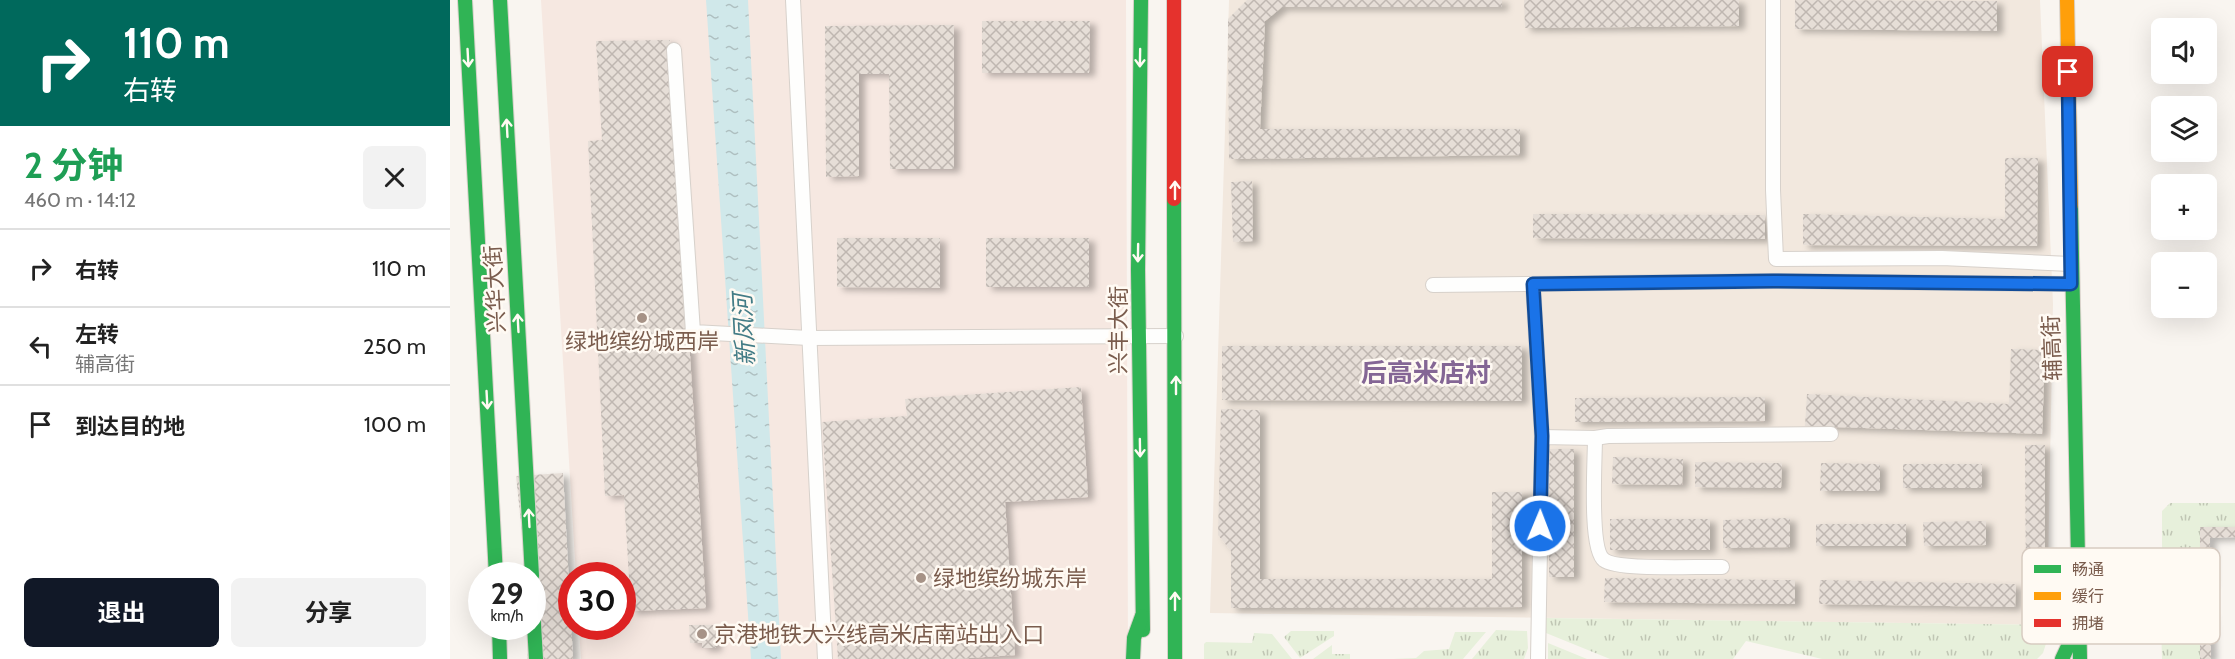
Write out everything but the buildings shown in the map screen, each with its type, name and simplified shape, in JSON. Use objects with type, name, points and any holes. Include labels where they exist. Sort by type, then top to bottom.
[{"type":"main road","name":"兴华大街","points":[[465,0],[495,562]]},
{"type":"main road","name":"兴华大街","points":[[500,0],[531,562]]},
{"type":"main road","name":"兴丰大街","points":[[1141,0],[1138,335],[1143,659]]},
{"type":"main road","points":[[1174,0],[1175,659]]},
{"type":"main road","name":"辅高街","points":[[2067,0],[2070,264],[2078,548]]},
{"type":"main road","points":[[1133,659],[1134,638],[1142,616]]},
{"type":"main road","points":[[546,639],[547,659]]},
{"type":"main road","points":[[499,640],[500,659]]},
{"type":"main road","points":[[535,640],[536,659]]},
{"type":"main road","points":[[2062,659],[2069,644]]},
{"type":"main road","name":"辅高街","points":[[2079,644],[2080,659]]},
{"type":"street","points":[[792,0],[825,659]]},
{"type":"street","points":[[1773,0],[1776,259],[1941,258],[2070,264]]},
{"type":"street","points":[[674,50],[693,332],[808,338],[1176,336]]},
{"type":"street","points":[[1433,285],[1773,281],[2071,284]]},
{"type":"street","points":[[1533,284],[1542,436],[1538,659]]},
{"type":"street","points":[[1542,436],[1595,438],[1831,434]]},
{"type":"street","points":[[1595,438],[1595,534],[1599,554],[1605,561],[1625,566],[1722,567]]},
{"type":"shaded area","points":[[541,0],[1126,0],[1128,659],[581,659],[580,640],[636,640],[636,562],[575,562]]},
{"type":"shaded area","points":[[1229,0],[2040,0],[2053,304],[2048,548],[2022,548],[2022,625],[1210,613]]},
{"type":"green space","points":[[2170,503],[2235,503],[2235,527],[2200,528],[2200,548],[2162,548],[2162,511]]},
{"type":"green space","points":[[1546,618],[2022,625],[2022,644],[2046,644],[2043,653],[2037,659],[1822,659],[1746,641],[1733,659],[1610,659],[1546,633]]},
{"type":"green space","points":[[1496,630],[1527,631],[1528,648],[1524,659],[1472,659]]},
{"type":"green space","points":[[1291,631],[1334,631],[1334,636],[1300,658],[1284,637]]},
{"type":"green space","points":[[1455,632],[1486,632],[1463,659],[1393,659],[1416,658],[1424,651],[1449,649]]},
{"type":"green space","points":[[1254,633],[1272,634],[1292,659],[1204,659],[1206,642],[1252,643]]},
{"type":"green space","points":[[1548,643],[1587,659],[1548,659]]},
{"type":"green space","points":[[2162,644],[2200,644],[2200,659],[2162,659]]},
{"type":"green space","points":[[1332,645],[1332,654],[1350,654],[1350,659],[1313,659]]},
{"type":"water","name":"新凤河","points":[[706,0],[748,0],[781,659],[751,659]]},
{"type":"traffic: fast","points":[[465,0],[495,562]]},
{"type":"traffic: fast","points":[[500,0],[531,562]]},
{"type":"traffic: fast","points":[[1141,0],[1138,270],[1143,630]]},
{"type":"traffic: fast","points":[[1174,199],[1175,659]]},
{"type":"traffic: fast","points":[[2071,205],[2078,548]]},
{"type":"traffic: fast","points":[[1133,659],[1134,638],[1142,616]]},
{"type":"traffic: fast","points":[[499,640],[500,659]]},
{"type":"traffic: fast","points":[[535,640],[536,659]]},
{"type":"traffic: fast","points":[[2062,659],[2069,644]]},
{"type":"traffic: fast","points":[[2080,644],[2080,659]]},
{"type":"traffic: slow","points":[[2067,0],[2071,205]]},
{"type":"traffic: jam","points":[[1174,0],[1174,199]]},
{"type":"place","name":"绿地缤纷城西岸","points":[[642,318]]},
{"type":"place","name":"绿地缤纷城东岸","points":[[921,578]]},
{"type":"place","name":"京港地铁大兴线高米店南站出入口","points":[[702,634]]},
{"type":"district","name":"后高米店村","points":[[1426,373]]},
{"type":"route","points":[[1540,526],[1542,436],[1533,284],[1773,281],[2071,284],[2068,72]]}]
